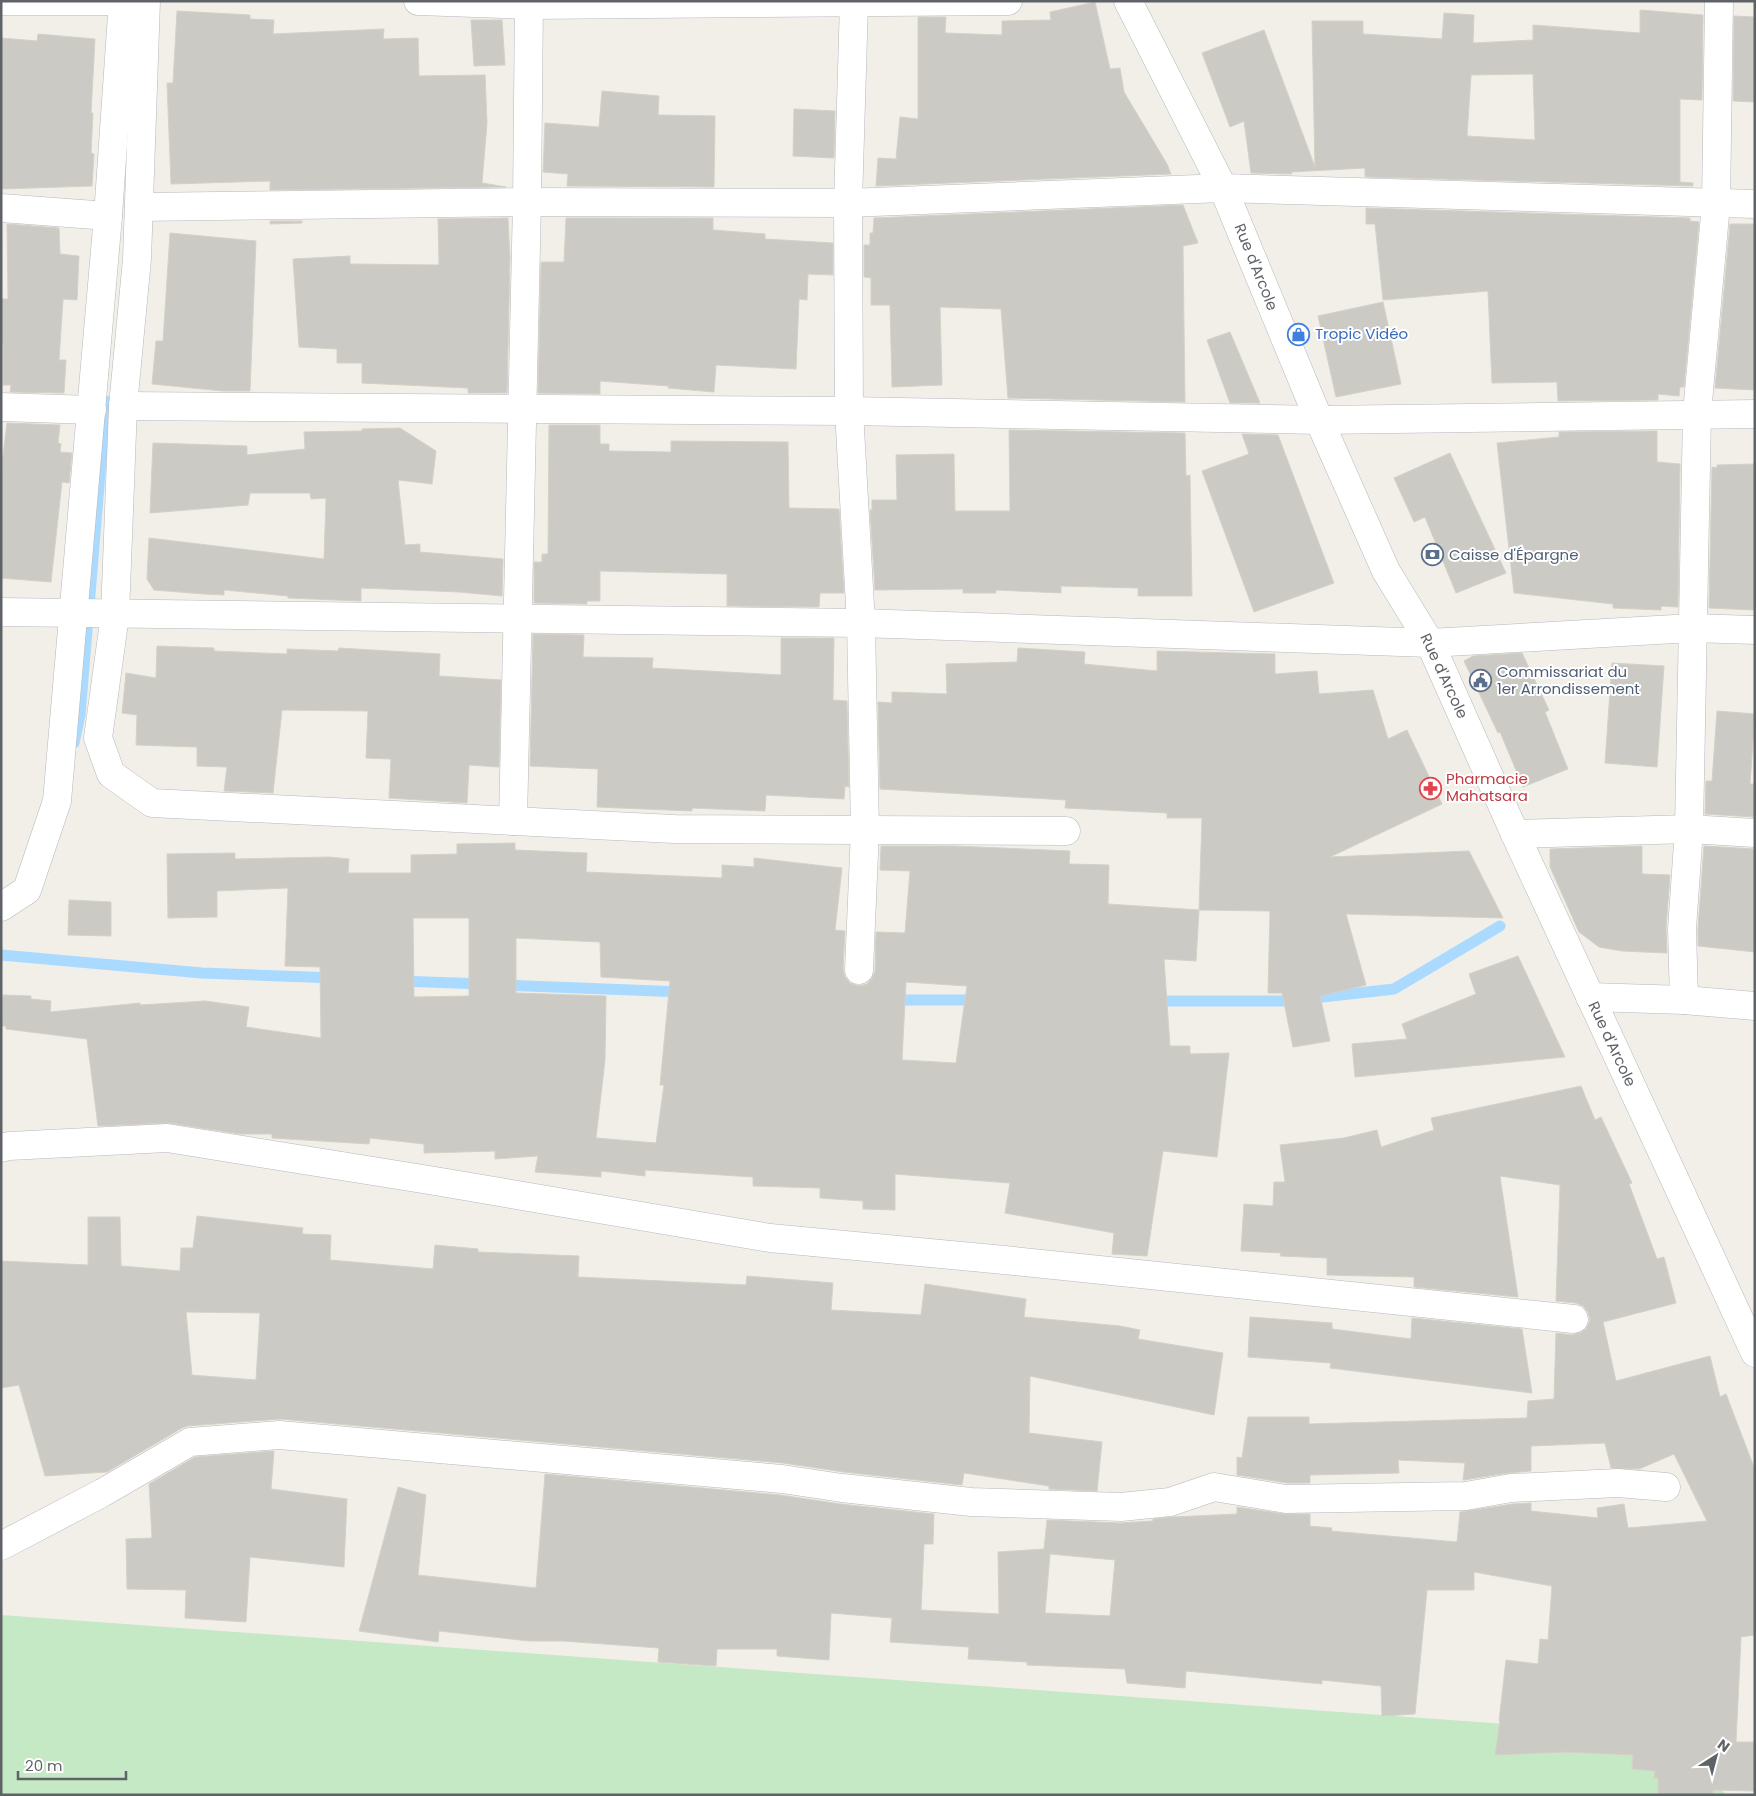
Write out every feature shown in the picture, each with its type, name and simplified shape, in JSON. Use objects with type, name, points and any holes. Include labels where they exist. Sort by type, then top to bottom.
[{"type":"street","points":[[1,1],[123,1],[92,410],[57,801],[27,890],[1,907]]},
{"type":"street","points":[[146,1],[137,259],[123,406],[114,615],[98,738],[111,774],[152,804],[674,829],[1066,831]]},
{"type":"street","points":[[418,1],[530,3],[1008,1]]},
{"type":"street","name":"Rue d'Arcole","points":[[1128,1],[1223,188],[1319,420],[1386,571],[1430,643],[1515,834],[1755,1353]]},
{"type":"street","points":[[1684,1000],[1682,928],[1689,830],[1697,414],[1716,204],[1719,1]]},
{"type":"street","points":[[854,2],[848,203],[849,411],[861,623],[865,830],[859,970]]},
{"type":"street","points":[[513,821],[530,3]]},
{"type":"street","points":[[139,207],[527,202],[848,203],[1223,188],[1755,204]]},
{"type":"street","points":[[1,208],[108,216]]},
{"type":"street","points":[[123,406],[849,411],[1319,420],[1755,414]]},
{"type":"street","points":[[1,407],[92,410]]},
{"type":"street","points":[[1,612],[73,612],[114,615],[861,623],[1430,643],[1692,628],[1755,630]]},
{"type":"street","points":[[1515,834],[1689,830],[1755,833]]},
{"type":"street","points":[[1590,997],[1684,1000],[1755,1006]]},
{"type":"street","points":[[1,1148],[9,1146],[167,1138],[770,1238],[1004,1260],[1574,1319]]},
{"type":"street","points":[[1,1546],[102,1493],[190,1442],[279,1434],[782,1479],[842,1488],[970,1502],[1122,1506],[1170,1502],[1214,1487],[1286,1499],[1466,1496],[1511,1488],[1618,1483],[1666,1487]]},
{"type":"green space","points":[[1,1615],[1629,1733],[1722,1790],[1726,1795],[1,1795]]},
{"type":"building","points":[[1095,2],[1110,69],[1120,68],[1124,92],[1167,164],[1171,174],[876,186],[878,158],[896,159],[900,117],[918,119],[918,17],[946,17],[945,33],[1002,35],[1002,21],[1051,20],[1050,12]]},
{"type":"building","points":[[1640,10],[1703,15],[1702,100],[1680,99],[1680,182],[1693,183],[1693,186],[1365,177],[1365,168],[1291,172],[1292,174],[1251,173],[1244,121],[1230,127],[1202,53],[1264,30],[1315,167],[1312,21],[1363,21],[1363,34],[1442,39],[1444,13],[1474,15],[1473,43],[1533,40],[1533,25],[1640,33]],"holes":[[[1533,74],[1535,140],[1467,136],[1471,75]]]},
{"type":"building","points":[[177,11],[250,15],[250,19],[274,20],[273,34],[384,29],[383,39],[418,38],[419,76],[485,75],[487,123],[482,183],[506,187],[270,190],[270,181],[171,184],[167,83],[173,83]]},
{"type":"building","points":[[1734,16],[1755,17],[1755,102],[1733,101]]},
{"type":"building","points":[[471,20],[502,20],[505,65],[474,66]]},
{"type":"building","points":[[38,34],[95,39],[91,113],[93,113],[91,153],[94,154],[92,186],[1,189],[1,38],[37,41]]},
{"type":"building","points":[[602,91],[659,96],[658,115],[715,116],[714,187],[567,186],[568,174],[543,172],[545,123],[599,127]]},
{"type":"building","points":[[794,109],[835,111],[834,158],[793,156]]},
{"type":"building","points":[[1183,205],[1198,243],[1183,246],[1185,402],[1008,398],[1001,309],[940,307],[942,385],[892,387],[890,305],[871,305],[871,278],[864,277],[864,245],[870,245],[870,233],[873,233],[874,218]]},
{"type":"building","points":[[1366,208],[1690,218],[1690,221],[1699,222],[1684,387],[1680,387],[1679,396],[1658,394],[1658,400],[1558,401],[1557,382],[1492,383],[1488,291],[1383,300],[1375,224],[1366,224]]},
{"type":"building","points":[[508,218],[510,258],[507,393],[468,393],[468,388],[362,383],[362,363],[337,363],[337,349],[299,347],[293,259],[350,256],[350,264],[439,265],[438,219]]},
{"type":"building","points":[[566,218],[713,218],[713,230],[765,234],[765,239],[833,243],[833,275],[808,274],[807,300],[799,299],[796,369],[716,365],[714,392],[668,388],[669,386],[600,381],[600,394],[538,393],[541,262],[564,262]]},
{"type":"building","points":[[270,221],[302,221],[302,223],[270,224]]},
{"type":"building","points":[[7,224],[59,228],[60,254],[79,256],[77,300],[63,299],[59,360],[66,360],[64,393],[10,392],[11,385],[3,385],[1,299],[8,299]]},
{"type":"building","points":[[1730,224],[1755,224],[1755,390],[1715,388]]},
{"type":"building","points":[[170,233],[256,241],[250,391],[223,391],[152,384],[156,341],[163,341]]},
{"type":"building","points":[[1383,302],[1401,384],[1336,397],[1318,316]]},
{"type":"building","points":[[1230,332],[1260,403],[1230,403],[1207,340]]},
{"type":"building","points":[[7,423],[60,425],[58,443],[61,444],[60,452],[72,453],[69,483],[62,482],[51,582],[1,578],[1,472]]},
{"type":"building","points":[[549,425],[600,425],[600,444],[609,444],[609,451],[671,452],[671,441],[788,442],[789,508],[839,509],[844,593],[820,593],[819,607],[727,606],[727,574],[600,571],[600,601],[587,601],[587,604],[534,603],[534,562],[542,562],[542,554],[548,554]]},
{"type":"building","points":[[400,428],[436,451],[432,484],[398,480],[405,545],[420,544],[420,552],[503,559],[502,596],[459,592],[361,588],[361,601],[288,598],[288,596],[224,590],[224,595],[154,590],[147,579],[149,538],[324,559],[326,498],[311,499],[310,493],[250,493],[248,505],[150,513],[153,443],[247,446],[247,455],[305,449],[304,432]]},
{"type":"building","points":[[1009,430],[1185,433],[1186,476],[1190,475],[1192,596],[1138,596],[1138,588],[1061,586],[1061,593],[996,590],[996,593],[963,593],[963,589],[875,590],[870,510],[872,510],[872,500],[897,500],[896,455],[954,454],[955,511],[1010,511]]},
{"type":"building","points":[[1657,431],[1657,462],[1680,464],[1678,607],[1661,606],[1661,610],[1613,608],[1613,604],[1514,593],[1497,443],[1559,437],[1559,432]]},
{"type":"building","points":[[1242,434],[1278,435],[1334,583],[1254,612],[1202,471],[1249,454]]},
{"type":"building","points":[[1450,453],[1506,573],[1456,593],[1425,517],[1414,522],[1394,478]]},
{"type":"building","points":[[1755,464],[1755,610],[1709,608],[1712,467],[1717,468],[1717,465]]},
{"type":"building","points":[[533,634],[584,635],[583,657],[653,658],[652,668],[781,675],[781,638],[834,638],[833,700],[847,701],[849,787],[845,786],[844,799],[766,795],[765,811],[692,808],[692,811],[597,807],[598,769],[530,766]]},
{"type":"building","points":[[157,646],[214,648],[214,651],[287,654],[287,649],[338,651],[339,648],[440,654],[439,676],[501,680],[499,767],[469,765],[467,803],[389,798],[391,759],[366,758],[368,711],[282,710],[273,793],[224,791],[227,767],[197,766],[197,747],[136,745],[137,715],[122,713],[126,673],[156,678]]},
{"type":"building","points":[[1018,648],[1085,652],[1084,664],[1157,671],[1157,651],[1275,654],[1275,674],[1317,671],[1319,694],[1373,690],[1388,739],[1407,730],[1442,804],[1330,857],[1469,851],[1503,918],[1346,914],[1366,985],[1320,996],[1330,1041],[1293,1047],[1282,993],[1268,993],[1270,911],[1199,910],[1202,818],[1167,818],[1167,813],[1065,808],[1066,800],[880,789],[878,702],[892,703],[892,692],[947,694],[946,664],[1017,662]]},
{"type":"building","points":[[1522,653],[1549,710],[1545,712],[1568,769],[1523,787],[1500,732],[1498,733],[1464,661],[1473,656]]},
{"type":"building","points":[[1612,663],[1664,666],[1657,767],[1605,763]]},
{"type":"building","points":[[1717,711],[1755,714],[1750,784],[1755,784],[1755,817],[1705,814],[1706,781],[1712,781]]},
{"type":"building","points":[[515,843],[515,850],[587,853],[586,872],[722,878],[722,865],[754,867],[754,858],[842,868],[835,930],[845,931],[843,969],[845,977],[850,983],[859,986],[867,984],[875,971],[876,932],[905,933],[910,871],[880,870],[881,846],[955,846],[1070,851],[1069,864],[1109,865],[1108,904],[1199,910],[1196,961],[1164,959],[1170,1046],[1190,1046],[1190,1054],[1229,1053],[1217,1157],[1163,1151],[1147,1256],[1112,1254],[1114,1233],[1005,1213],[1010,1183],[895,1174],[895,1210],[863,1209],[863,1201],[820,1198],[820,1188],[753,1186],[753,1177],[645,1170],[645,1176],[601,1171],[601,1177],[535,1172],[538,1156],[495,1159],[495,1151],[424,1153],[424,1144],[370,1138],[369,1144],[272,1138],[272,1134],[240,1134],[169,1123],[98,1126],[87,1039],[6,1029],[6,1026],[1,1026],[3,995],[31,996],[31,999],[51,1001],[50,1012],[140,1003],[140,1005],[205,1001],[249,1007],[246,1027],[321,1038],[320,967],[285,966],[288,888],[217,891],[217,917],[168,918],[167,854],[235,853],[235,859],[329,857],[349,859],[348,873],[411,873],[411,855],[457,854],[457,844]],"holes":[[[413,918],[469,918],[469,996],[414,997]],[[516,938],[600,942],[601,977],[670,981],[660,1085],[664,1085],[656,1143],[596,1138],[605,1060],[606,996],[516,993]],[[906,982],[967,986],[956,1063],[902,1060]]]},
{"type":"building","points":[[1642,846],[1642,874],[1670,875],[1666,928],[1667,953],[1622,951],[1599,947],[1579,932],[1550,867],[1550,849]]},
{"type":"building","points":[[1704,846],[1755,849],[1755,952],[1698,946]]},
{"type":"building","points":[[69,900],[111,902],[111,936],[68,935]]},
{"type":"building","points":[[1518,956],[1565,1057],[1355,1077],[1352,1044],[1407,1039],[1402,1024],[1476,994],[1469,974]]},
{"type":"building","points":[[1581,1086],[1595,1120],[1601,1117],[1632,1183],[1629,1184],[1657,1259],[1664,1257],[1676,1303],[1603,1322],[1616,1381],[1710,1356],[1720,1397],[1726,1394],[1755,1470],[1755,1635],[1741,1637],[1736,1742],[1755,1742],[1755,1791],[1713,1790],[1713,1795],[1658,1795],[1658,1778],[1654,1778],[1655,1771],[1632,1769],[1633,1755],[1567,1752],[1495,1755],[1506,1660],[1538,1664],[1540,1639],[1548,1640],[1552,1586],[1474,1572],[1474,1590],[1427,1590],[1415,1714],[1382,1716],[1381,1686],[1322,1680],[1322,1684],[1186,1671],[1185,1688],[1127,1683],[1125,1669],[1027,1665],[1027,1662],[968,1659],[969,1647],[890,1642],[892,1618],[831,1613],[829,1660],[777,1656],[777,1649],[717,1649],[716,1666],[658,1662],[659,1648],[563,1641],[529,1641],[439,1631],[438,1642],[359,1631],[398,1487],[426,1495],[418,1575],[536,1588],[545,1474],[780,1495],[840,1504],[934,1514],[933,1544],[924,1544],[921,1610],[999,1614],[998,1552],[1044,1549],[1047,1520],[1120,1523],[1153,1521],[1153,1519],[1173,1517],[1237,1514],[1237,1507],[1284,1514],[1310,1514],[1310,1526],[1332,1528],[1331,1531],[1457,1542],[1460,1512],[1513,1504],[1531,1503],[1531,1511],[1598,1518],[1597,1508],[1624,1504],[1628,1528],[1707,1521],[1674,1454],[1639,1469],[1611,1468],[1605,1443],[1531,1446],[1531,1471],[1464,1480],[1465,1463],[1398,1460],[1399,1473],[1310,1475],[1310,1483],[1287,1483],[1237,1475],[1237,1457],[1242,1458],[1248,1417],[1309,1417],[1309,1424],[1527,1418],[1528,1401],[1554,1399],[1556,1333],[1572,1335],[1580,1333],[1586,1329],[1590,1320],[1588,1312],[1583,1306],[1576,1303],[1556,1301],[1560,1185],[1500,1176],[1518,1297],[1414,1287],[1414,1277],[1327,1275],[1327,1258],[1280,1256],[1281,1253],[1241,1251],[1244,1204],[1273,1206],[1274,1182],[1285,1182],[1280,1145],[1344,1138],[1377,1130],[1381,1147],[1434,1130],[1431,1118]],"holes":[[[1050,1554],[1115,1560],[1110,1616],[1045,1613]]]},
{"type":"building","points":[[197,1216],[303,1228],[302,1234],[331,1235],[330,1260],[433,1269],[435,1245],[478,1249],[478,1252],[579,1256],[578,1277],[746,1285],[747,1276],[833,1283],[831,1310],[921,1315],[925,1284],[1026,1299],[1024,1317],[1120,1326],[1140,1330],[1138,1339],[1223,1353],[1214,1415],[1030,1376],[1029,1433],[1102,1442],[1097,1491],[1049,1489],[1049,1486],[964,1473],[962,1485],[783,1463],[280,1419],[188,1426],[107,1472],[45,1476],[19,1385],[1,1388],[1,1261],[88,1265],[88,1217],[120,1217],[121,1266],[180,1271],[181,1248],[193,1248]],"holes":[[[186,1312],[260,1313],[256,1380],[192,1375]]]},
{"type":"building","points":[[1250,1317],[1332,1323],[1332,1329],[1411,1339],[1412,1318],[1522,1329],[1532,1393],[1330,1368],[1331,1363],[1248,1357]]},
{"type":"building","points":[[274,1451],[271,1489],[347,1499],[344,1567],[250,1557],[246,1622],[185,1618],[186,1590],[127,1589],[126,1539],[152,1538],[149,1484],[195,1457]]},
{"type":"waterway","points":[[74,743],[80,715],[106,401]]},
{"type":"waterway","points":[[1152,1001],[1287,1001],[1394,989],[1500,926]]},
{"type":"waterway","points":[[1,955],[202,973],[334,978]]},
{"type":"waterway","points":[[399,981],[483,984]]},
{"type":"waterway","points":[[502,985],[683,992]]},
{"type":"waterway","points":[[892,1000],[981,1000]]},
{"type":"place","name":"Tropic Vidéo","points":[[1299,334]]},
{"type":"place","name":"Caisse d'Épargne","points":[[1433,555]]},
{"type":"place","name":"Commissariat du 1er Arrondissement","points":[[1481,681]]},
{"type":"place","name":"Pharmacie Mahatsara","points":[[1430,788]]}]
